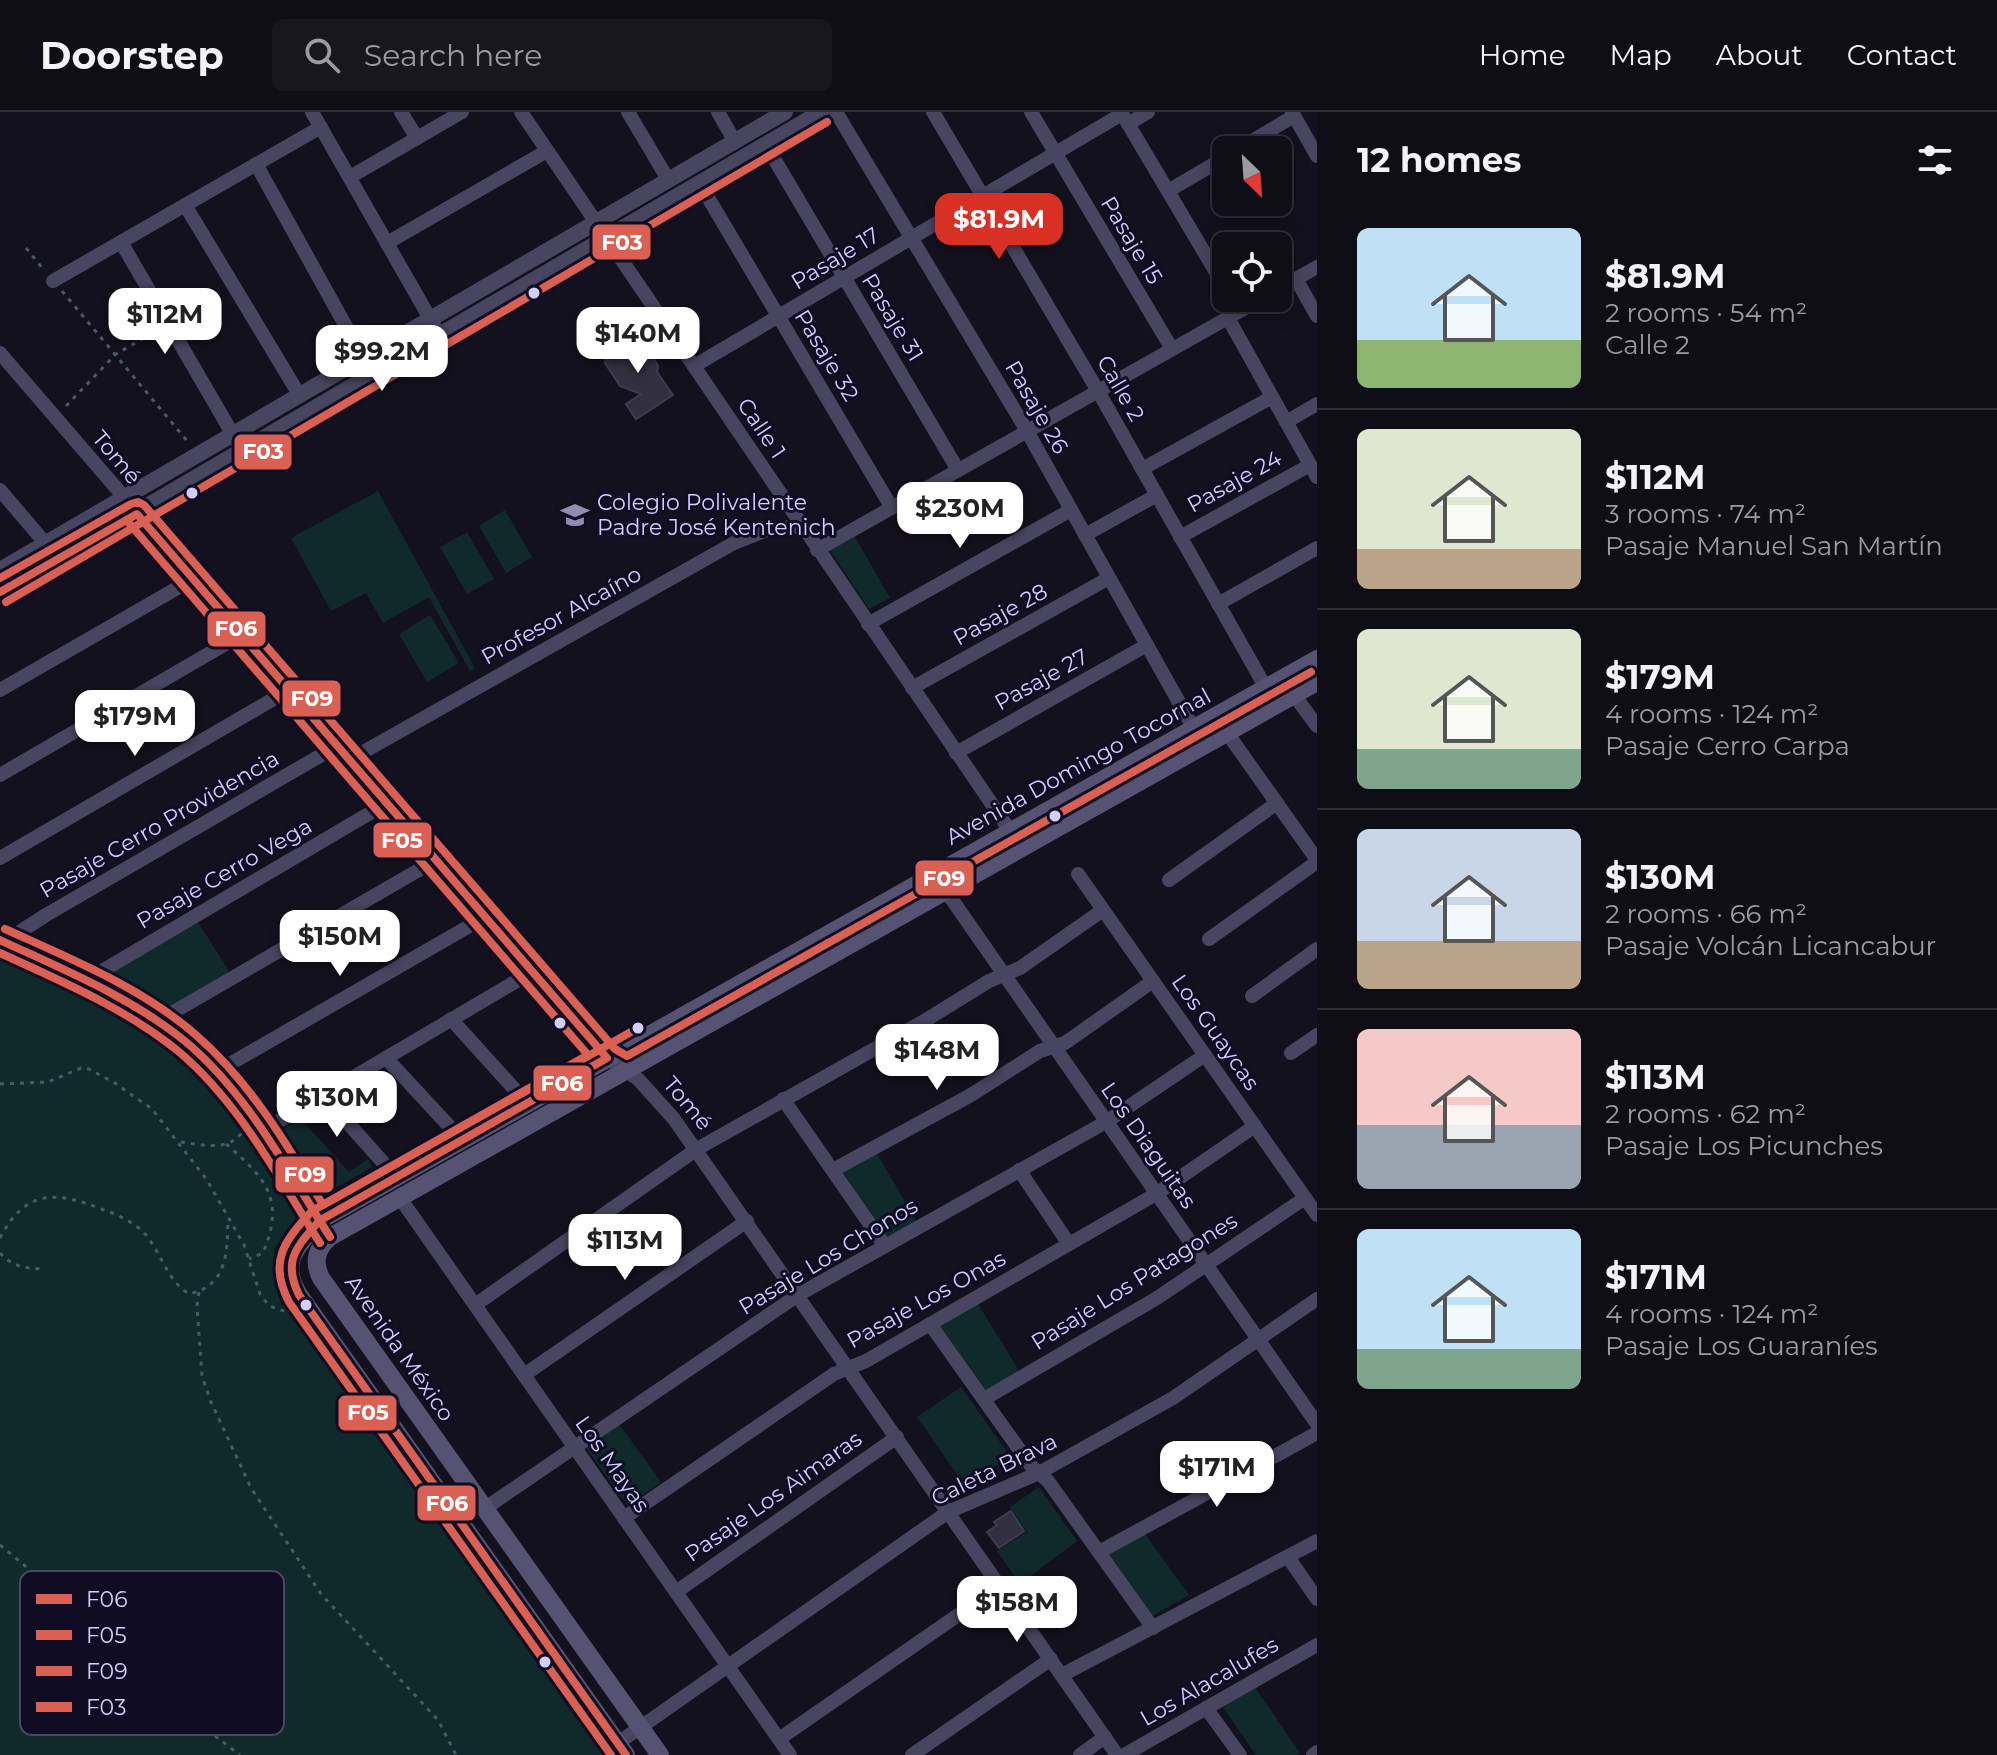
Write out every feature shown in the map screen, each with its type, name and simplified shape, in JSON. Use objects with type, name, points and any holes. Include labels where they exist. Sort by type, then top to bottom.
[{"type":"main road","name":"Avenida Domingo Tocornal","points":[[319,1221],[1317,659]]},
{"type":"main road","name":"Avenida Domingo Tocornal","points":[[330,1237],[1317,682]]},
{"type":"main road","points":[[319,1221],[296,1249],[289,1268],[295,1289],[622,1749]]},
{"type":"main road","name":"Avenida México","points":[[330,1237],[317,1255],[321,1278],[660,1755]]},
{"type":"street","points":[[312,112],[440,336]]},
{"type":"street","points":[[401,112],[417,138]]},
{"type":"street","points":[[350,177],[462,112]]},
{"type":"street","name":"Calle 1","points":[[521,112],[1022,848]]},
{"type":"street","points":[[628,112],[669,181]]},
{"type":"street","points":[[718,112],[735,142]]},
{"type":"street","points":[[0,570],[785,112]]},
{"type":"street","points":[[0,592],[821,112]]},
{"type":"street","name":"Pasaje 26","points":[[836,112],[1027,431],[1194,729]]},
{"type":"street","name":"Calle 2","points":[[933,112],[1098,391],[1266,688]]},
{"type":"street","name":"Pasaje 15","points":[[1031,112],[1172,349]]},
{"type":"street","name":"Pasaje 17","points":[[694,366],[1055,153],[1123,117],[1148,112]]},
{"type":"street","points":[[1259,136],[1293,114],[1317,156]]},
{"type":"street","points":[[1123,117],[1212,265]]},
{"type":"street","points":[[53,281],[321,127]]},
{"type":"street","name":"Pasaje 31","points":[[766,145],[958,470]]},
{"type":"street","points":[[387,243],[547,151]]},
{"type":"street","points":[[256,164],[364,359]]},
{"type":"street","points":[[1168,191],[1212,165]]},
{"type":"street","name":"Pasaje 32","points":[[700,184],[892,508]]},
{"type":"street","points":[[185,205],[300,396]]},
{"type":"street","points":[[121,242],[243,452]]},
{"type":"street","points":[[1292,281],[1317,267]]},
{"type":"street","points":[[1296,279],[1317,316]]},
{"type":"street","points":[[1233,312],[1272,397],[1314,471]]},
{"type":"street","points":[[817,550],[1238,312]]},
{"type":"street","name":"Tomé","points":[[0,353],[607,1058],[627,1070],[661,1103],[697,1149],[1117,1755]]},
{"type":"street","points":[[1142,469],[1272,397]]},
{"type":"street","points":[[1286,422],[1317,404]]},
{"type":"street","name":"Pasaje 24","points":[[1180,537],[1314,471]]},
{"type":"street","points":[[0,490],[46,544]]},
{"type":"street","points":[[1085,535],[1157,495]]},
{"type":"street","points":[[868,624],[1071,510]]},
{"type":"street","name":"Profesor Alcaíno","points":[[349,760],[734,543],[767,530],[801,526]]},
{"type":"street","points":[[1218,604],[1317,548]]},
{"type":"street","name":"Pasaje 28","points":[[912,688],[1109,578]]},
{"type":"street","points":[[0,690],[193,579]]},
{"type":"street","points":[[0,775],[241,635]]},
{"type":"street","name":"Pasaje 27","points":[[956,753],[1147,645]]},
{"type":"street","points":[[0,858],[289,690]]},
{"type":"street","points":[[1294,695],[1317,726]]},
{"type":"street","points":[[1209,939],[1317,861],[1216,716]]},
{"type":"street","name":"Pasaje Cerro Providencia","points":[[2,941],[337,746]]},
{"type":"street","name":"Pasaje Cerro Vega","points":[[85,981],[387,803]]},
{"type":"street","points":[[1169,880],[1277,803]]},
{"type":"street","points":[[158,1021],[436,860]]},
{"type":"street","name":"Los Guaycas","points":[[1078,874],[1317,1215]]},
{"type":"street","name":"Los Diaguitas","points":[[946,891],[1316,1419]]},
{"type":"street","points":[[475,1305],[697,1149],[1020,968],[1103,910]]},
{"type":"street","points":[[216,1072],[485,917]]},
{"type":"street","points":[[2,941],[158,1021],[189,1045],[216,1072],[262,1131],[330,1237]]},
{"type":"street","points":[[1252,996],[1317,949]]},
{"type":"street","points":[[262,1131],[532,972]]},
{"type":"street","points":[[833,1170],[957,1103],[1040,1051],[1065,1043],[1153,981]]},
{"type":"street","points":[[451,1019],[527,1103]]},
{"type":"street","points":[[1291,1053],[1317,1035]]},
{"type":"street","name":"Pasaje Los Chonos","points":[[484,1509],[798,1295],[1106,1122],[1205,1055]]},
{"type":"street","points":[[386,1058],[462,1140]]},
{"type":"street","points":[[323,1095],[396,1177]]},
{"type":"street","points":[[783,1099],[885,1246]]},
{"type":"street","name":"Pasaje Los Onas","points":[[624,1518],[834,1374],[930,1324],[1156,1194],[1255,1126]]},
{"type":"street","points":[[1019,1170],[1069,1244]]},
{"type":"street","name":"Los Mayas","points":[[400,1198],[790,1755]]},
{"type":"street","name":"Pasaje Los Patagones","points":[[984,1399],[1157,1298],[1305,1198]]},
{"type":"street","points":[[524,1375],[747,1221]]},
{"type":"street","name":"Caleta Brava","points":[[622,1749],[640,1727],[948,1512],[1039,1473],[1173,1398],[1317,1299]]},
{"type":"street","points":[[930,1324],[1031,1466],[1048,1481],[1153,1628]]},
{"type":"street","points":[[1099,1552],[1317,1433]]},
{"type":"street","name":"Pasaje Los Aimaras","points":[[676,1592],[897,1437]]},
{"type":"street","points":[[1062,1675],[1317,1541]]},
{"type":"street","points":[[1288,1557],[1317,1599]]},
{"type":"street","points":[[779,1739],[1000,1586]]},
{"type":"street","name":"Los Alacalufes","points":[[1124,1755],[1317,1645]]},
{"type":"street","points":[[912,1755],[1051,1659]]},
{"type":"street","points":[[1206,1708],[1240,1755]]},
{"type":"street","points":[[1080,1755],[1105,1737]]},
{"type":"path","points":[[26,248],[199,455]]},
{"type":"path","points":[[55,417],[116,354],[169,324]]},
{"type":"path","points":[[0,1084],[48,1082],[81,1068],[89,1069],[152,1109],[207,1180],[244,1245],[260,1294],[269,1306],[287,1314],[311,1311]]},
{"type":"path","points":[[180,1142],[219,1146],[234,1142],[243,1133],[244,1117],[236,1096]]},
{"type":"path","points":[[226,1144],[268,1189],[274,1210],[270,1236],[263,1253],[249,1259]]},
{"type":"path","points":[[0,1238],[8,1223],[27,1205],[40,1198],[55,1196],[74,1200],[108,1211],[137,1227],[179,1287],[189,1294],[215,1282],[223,1267],[228,1221]]},
{"type":"path","points":[[0,1253],[9,1263],[20,1268],[43,1269]]},
{"type":"path","points":[[199,1292],[197,1306],[202,1376],[251,1488],[321,1594],[438,1720],[456,1755]]},
{"type":"path","points":[[0,1545],[31,1571]]},
{"type":"path","points":[[214,1735],[240,1755]]},
{"type":"green space","points":[[378,491],[475,668],[470,671],[429,597],[383,623],[366,593],[331,611],[291,538]]},
{"type":"green space","points":[[505,510],[532,557],[506,573],[479,526]]},
{"type":"green space","points":[[467,532],[494,579],[467,594],[440,547]]},
{"type":"green space","points":[[855,537],[890,598],[869,609],[830,550]]},
{"type":"green space","points":[[430,615],[459,663],[427,682],[399,634]]},
{"type":"green space","points":[[198,922],[232,976],[165,1010],[101,977]]},
{"type":"green space","points":[[0,957],[36,973],[166,1044],[234,1113],[297,1213],[294,1224],[274,1249],[275,1276],[443,1529],[606,1755],[0,1755]]},
{"type":"green space","points":[[300,1118],[349,1172],[368,1159],[372,1167],[323,1195],[279,1132]]},
{"type":"green space","points":[[876,1152],[917,1222],[886,1239],[842,1170]]},
{"type":"green space","points":[[977,1302],[1019,1371],[986,1390],[938,1324]]},
{"type":"green space","points":[[961,1387],[1010,1456],[966,1487],[917,1417]]},
{"type":"green space","points":[[619,1424],[661,1482],[628,1506],[586,1448]]},
{"type":"green space","points":[[1039,1487],[1077,1541],[1020,1584],[997,1551],[1026,1532],[1029,1535],[1010,1507]]},
{"type":"green space","points":[[1145,1534],[1189,1595],[1152,1616],[1109,1554]]},
{"type":"green space","points":[[1254,1686],[1300,1753],[1256,1755],[1220,1703]]},
{"type":"building","points":[[634,336],[642,339],[658,366],[657,372],[673,395],[636,419],[626,404],[641,394],[620,386],[605,363],[606,354]]},
{"type":"building","points":[[1011,1511],[1024,1531],[999,1548],[987,1532],[997,1525],[994,1522]]},
{"type":"transit line","name":"F03","points":[[6,602],[827,122]]},
{"type":"transit line","name":"F09","points":[[0,578],[131,504],[138,502],[144,505],[615,1049],[627,1056],[1311,672]]},
{"type":"transit line","name":"F06","points":[[0,592],[137,514],[607,1058],[319,1221],[294,1255],[292,1272],[299,1295],[626,1755]]},
{"type":"transit line","name":"F05","points":[[128,522],[588,1055],[312,1211],[287,1242],[282,1253],[280,1275],[289,1302],[611,1755]]},
{"type":"transit line","name":"F09","points":[[5,929],[129,988],[196,1035],[250,1093],[323,1205],[638,1028]]},
{"type":"transit line","name":"F06","points":[[0,940],[120,998],[186,1042],[229,1085],[247,1109],[330,1237]]},
{"type":"transit line","name":"F05","points":[[0,953],[114,1008],[178,1051],[200,1071],[239,1117],[320,1243]]},
{"type":"place","name":"Colegio Polivalente Padre José Kentenich","points":[[575,515]]}]
